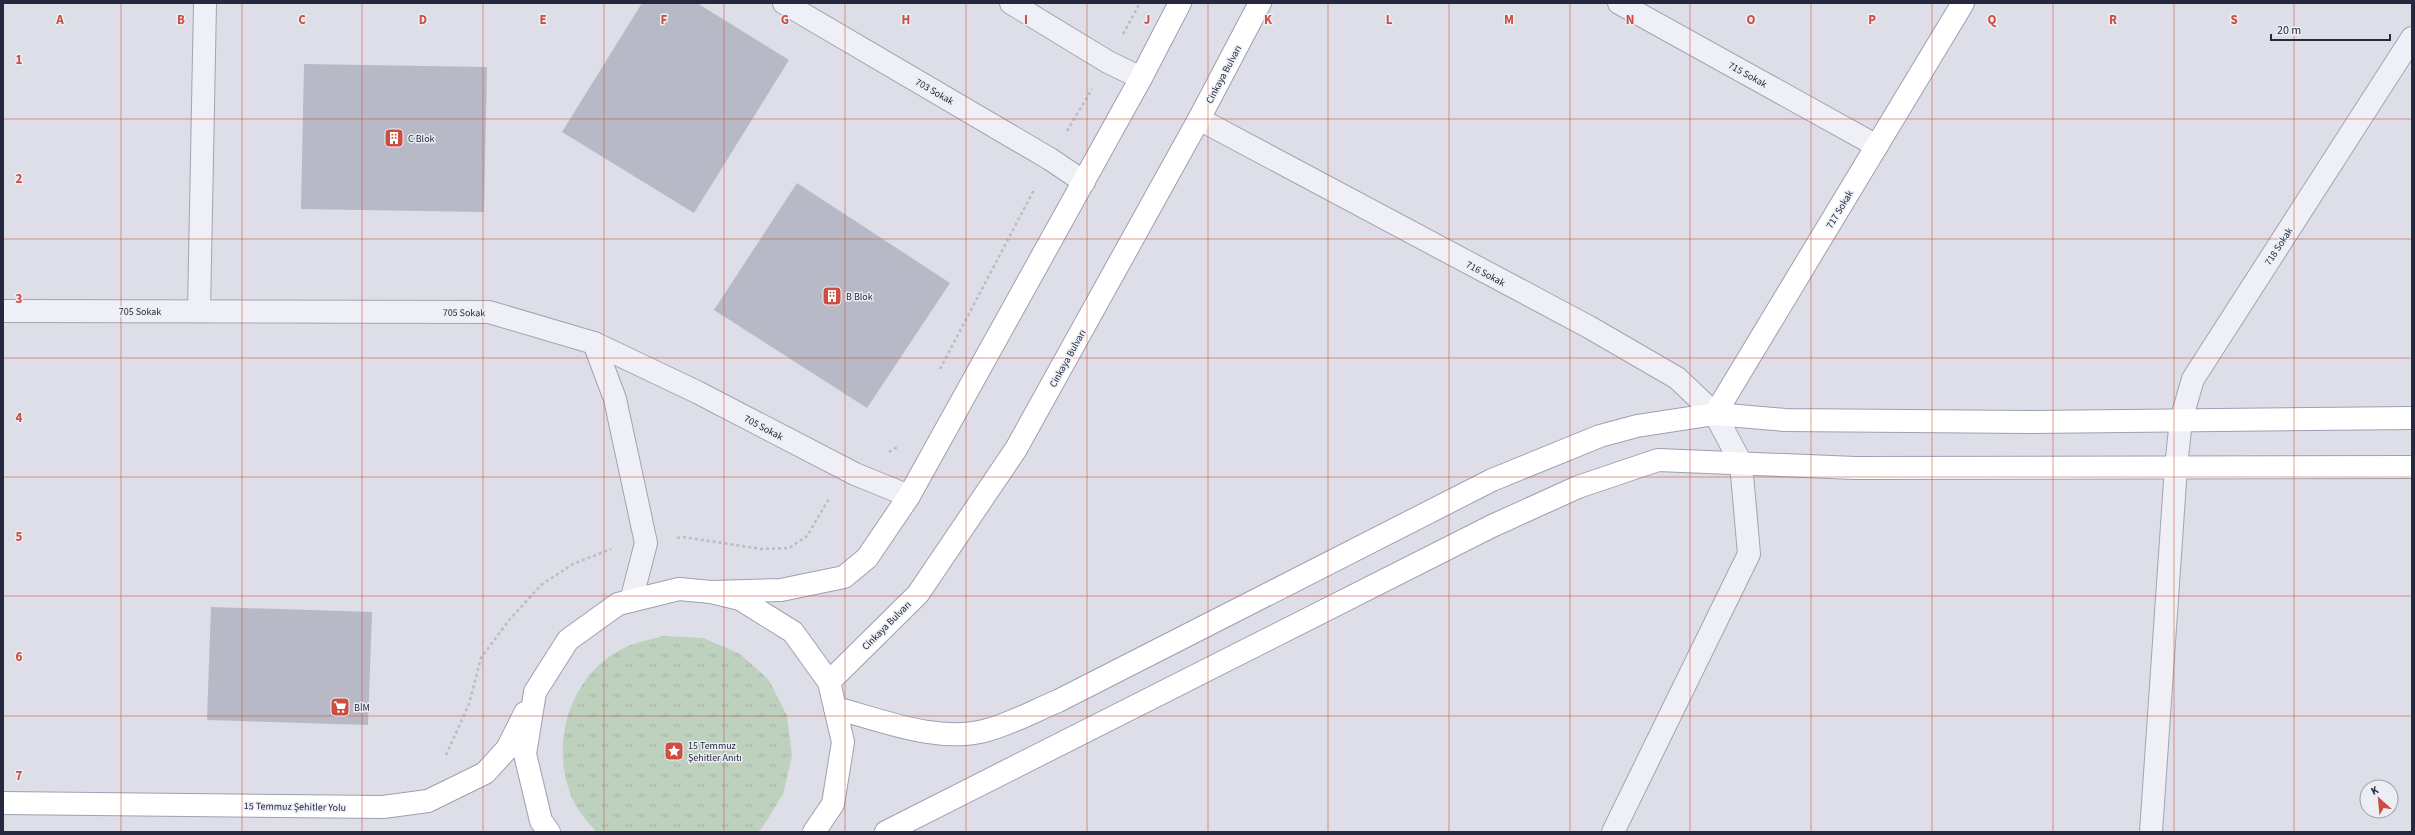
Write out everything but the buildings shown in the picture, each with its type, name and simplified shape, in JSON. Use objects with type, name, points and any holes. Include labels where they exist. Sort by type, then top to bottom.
[{"type":"main road","points":[[711,592],[781,590],[844,577],[868,558],[909,496],[1084,182],[1180,3]]},
{"type":"main road","name":"Cinkaya Bulvarı","points":[[829,682],[918,594],[1016,450],[1199,119],[1260,3]]},
{"type":"main road","name":"717 Sokak","points":[[1715,414],[1963,3]]},
{"type":"main road","points":[[836,708],[940,733],[960,734],[985,731],[1058,701],[1492,480],[1600,436],[1637,426],[1715,414],[1785,420],[2181,420],[2412,418]]},
{"type":"main road","points":[[886,832],[1492,526],[1578,487],[1658,460],[1855,468],[2412,467]]},
{"type":"main road","name":"15 Temmuz Şehitler Yolu","points":[[3,803],[383,807],[428,801],[485,773],[507,749],[535,692],[568,640],[618,604],[679,589],[711,592]]},
{"type":"main road","points":[[711,592],[740,599],[793,632],[829,682],[843,742],[833,804],[814,832]]},
{"type":"main road","points":[[535,692],[525,754],[539,828]]},
{"type":"street","points":[[199,311],[205,3]]},
{"type":"street","name":"703 Sokak","points":[[784,3],[1050,159],[1084,182]]},
{"type":"street","points":[[1011,3],[1108,62],[1141,78]]},
{"type":"street","name":"715 Sokak","points":[[1619,3],[1877,146]]},
{"type":"street","name":"718 Sokak","points":[[2151,832],[2176,467],[2181,420],[2193,379],[2412,38]]},
{"type":"street","name":"716 Sokak","points":[[1199,119],[1589,327],[1677,378],[1715,414],[1741,463]]},
{"type":"street","name":"705 Sokak","points":[[3,311],[488,312],[594,343],[697,392],[855,474],[909,496]]},
{"type":"street","points":[[594,343],[615,399],[646,543],[631,601]]},
{"type":"street","points":[[1613,832],[1749,554],[1741,463]]},
{"type":"green space","points":[[662,636],[703,638],[740,654],[769,680],[787,716],[792,756],[783,794],[762,828],[757,832],[596,832],[581,814],[574,802],[566,781],[563,759],[564,737],[568,715],[577,694],[589,676],[605,660],[624,648]]},
{"type":"place","name":"C Blok","points":[[394,138]]},
{"type":"place","name":"B Blok","points":[[832,296]]},
{"type":"place","name":"BİM","points":[[340,707]]},
{"type":"place","name":"15 Temmuz Şehitler Anıtı","points":[[674,751]]}]
